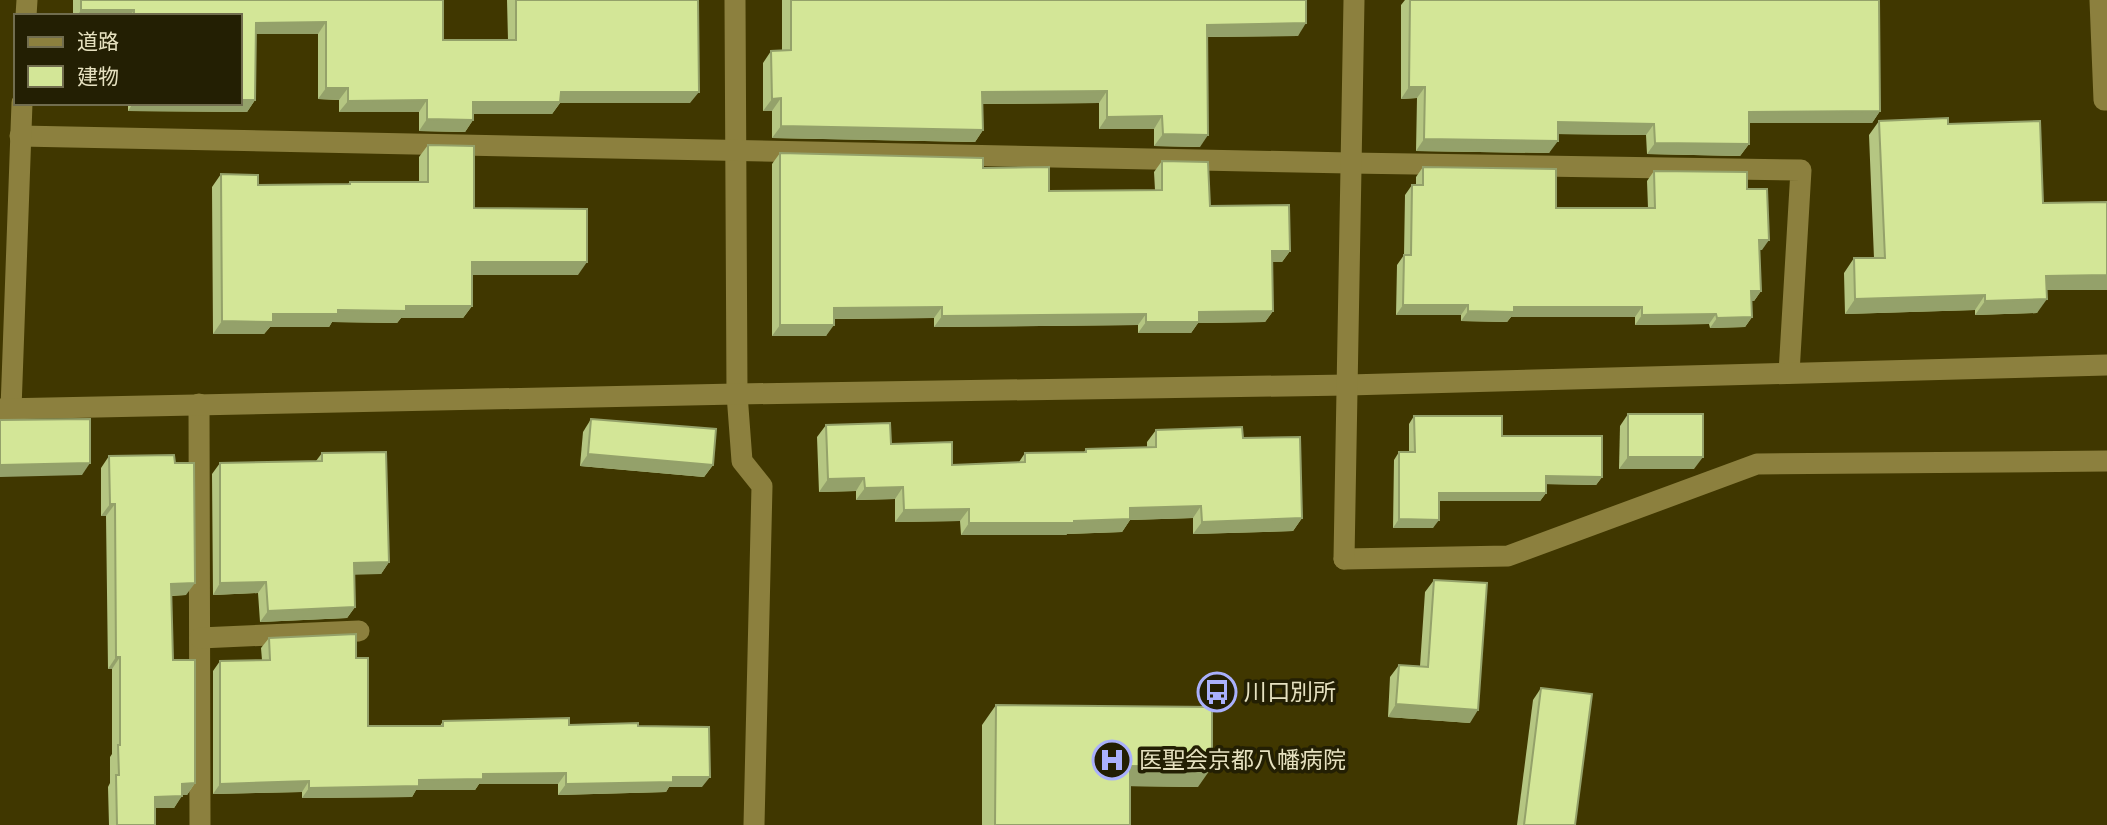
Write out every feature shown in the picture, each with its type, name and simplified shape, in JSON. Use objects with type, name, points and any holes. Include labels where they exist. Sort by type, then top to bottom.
[{"type":"street","points":[[734,0],[737,394],[742,461],[762,486],[754,825]]},
{"type":"street","points":[[1354,0],[1344,559],[1508,556],[1757,464],[2107,461]]},
{"type":"street","points":[[2100,0],[2104,100],[2107,100]]},
{"type":"street","points":[[22,105],[6,409],[1348,385],[2107,365]]},
{"type":"street","points":[[20,136],[1801,170],[1788,373]]},
{"type":"street","points":[[199,404],[200,825]]},
{"type":"street","points":[[200,638],[359,631]]},
{"type":"building","points":[[81,0],[443,0],[443,40],[516,40],[516,0],[698,0],[699,92],[561,92],[560,102],[473,102],[473,120],[427,119],[427,100],[348,101],[348,88],[326,88],[326,22],[256,23],[255,100],[242,100],[242,14],[134,14],[134,10],[81,10]]},
{"type":"building","points":[[791,0],[1306,0],[1306,23],[1207,25],[1208,135],[1163,134],[1162,116],[1107,117],[1107,91],[982,92],[983,130],[781,126],[781,98],[772,99],[771,51],[791,50]]},
{"type":"building","points":[[1410,0],[1879,0],[1880,111],[1749,112],[1749,144],[1655,143],[1654,124],[1558,122],[1558,141],[1424,139],[1425,87],[1409,87]]},
{"type":"building","points":[[1948,118],[1948,124],[2040,121],[2043,203],[2107,202],[2107,275],[2046,276],[2047,299],[1985,301],[1985,295],[1855,299],[1854,258],[1885,258],[1879,121]]},
{"type":"building","points":[[428,145],[474,146],[474,208],[587,209],[587,262],[472,262],[472,306],[406,306],[406,311],[338,310],[338,314],[273,314],[273,322],[222,321],[221,174],[258,175],[258,185],[428,182]]},
{"type":"building","points":[[780,153],[983,158],[983,168],[1049,167],[1049,191],[1162,190],[1162,161],[1208,162],[1210,206],[1289,205],[1290,251],[1272,251],[1273,311],[1199,312],[1199,322],[1146,322],[1146,314],[942,316],[942,307],[834,308],[834,325],[780,325]]},
{"type":"building","points":[[1423,167],[1556,169],[1556,208],[1655,208],[1654,171],[1747,172],[1747,189],[1767,189],[1769,240],[1759,240],[1761,291],[1751,291],[1752,317],[1717,318],[1716,314],[1642,315],[1642,307],[1514,307],[1514,312],[1468,311],[1468,305],[1403,305],[1404,255],[1411,255],[1412,185],[1423,185]]},
{"type":"building","points":[[1628,414],[1703,414],[1703,457],[1628,457]]},
{"type":"building","points":[[1414,416],[1502,416],[1502,436],[1602,436],[1602,477],[1546,476],[1546,493],[1439,493],[1439,520],[1399,519],[1399,452],[1415,452]]},
{"type":"building","points":[[90,419],[90,463],[0,465],[0,420]]},
{"type":"building","points":[[591,419],[716,429],[713,465],[588,454]]},
{"type":"building","points":[[890,423],[891,444],[952,442],[952,465],[1025,462],[1025,453],[1156,447],[1156,430],[1242,427],[1243,438],[1300,437],[1302,518],[1202,522],[1201,506],[1130,508],[1130,519],[1074,523],[969,523],[969,509],[904,510],[903,487],[865,488],[864,478],[828,479],[826,425]]},
{"type":"building","points":[[386,452],[389,562],[354,563],[355,607],[268,611],[266,582],[220,583],[220,463],[322,461],[322,453]]},
{"type":"building","points":[[174,455],[175,463],[194,463],[195,583],[171,584],[173,660],[195,660],[195,783],[182,784],[182,796],[155,797],[155,825],[117,825],[120,657],[116,657],[115,504],[110,504],[109,456]]},
{"type":"building","points":[[1434,580],[1487,583],[1478,710],[1396,704],[1399,665],[1428,667]]},
{"type":"building","points":[[356,634],[356,658],[368,658],[368,726],[443,726],[443,721],[569,718],[569,725],[638,723],[638,726],[709,727],[710,777],[673,777],[673,782],[566,784],[566,773],[483,774],[483,779],[419,780],[419,786],[309,788],[309,781],[220,784],[220,661],[270,660],[269,638]]},
{"type":"building","points":[[1541,688],[1592,694],[1575,825],[1524,825]]},
{"type":"building","points":[[996,705],[1212,707],[1212,767],[1130,766],[1130,825],[995,825]]},
{"type":"place","name":"川口別所","points":[[1217,692]]},
{"type":"place","name":"医聖会京都八幡病院","points":[[1112,760]]}]
